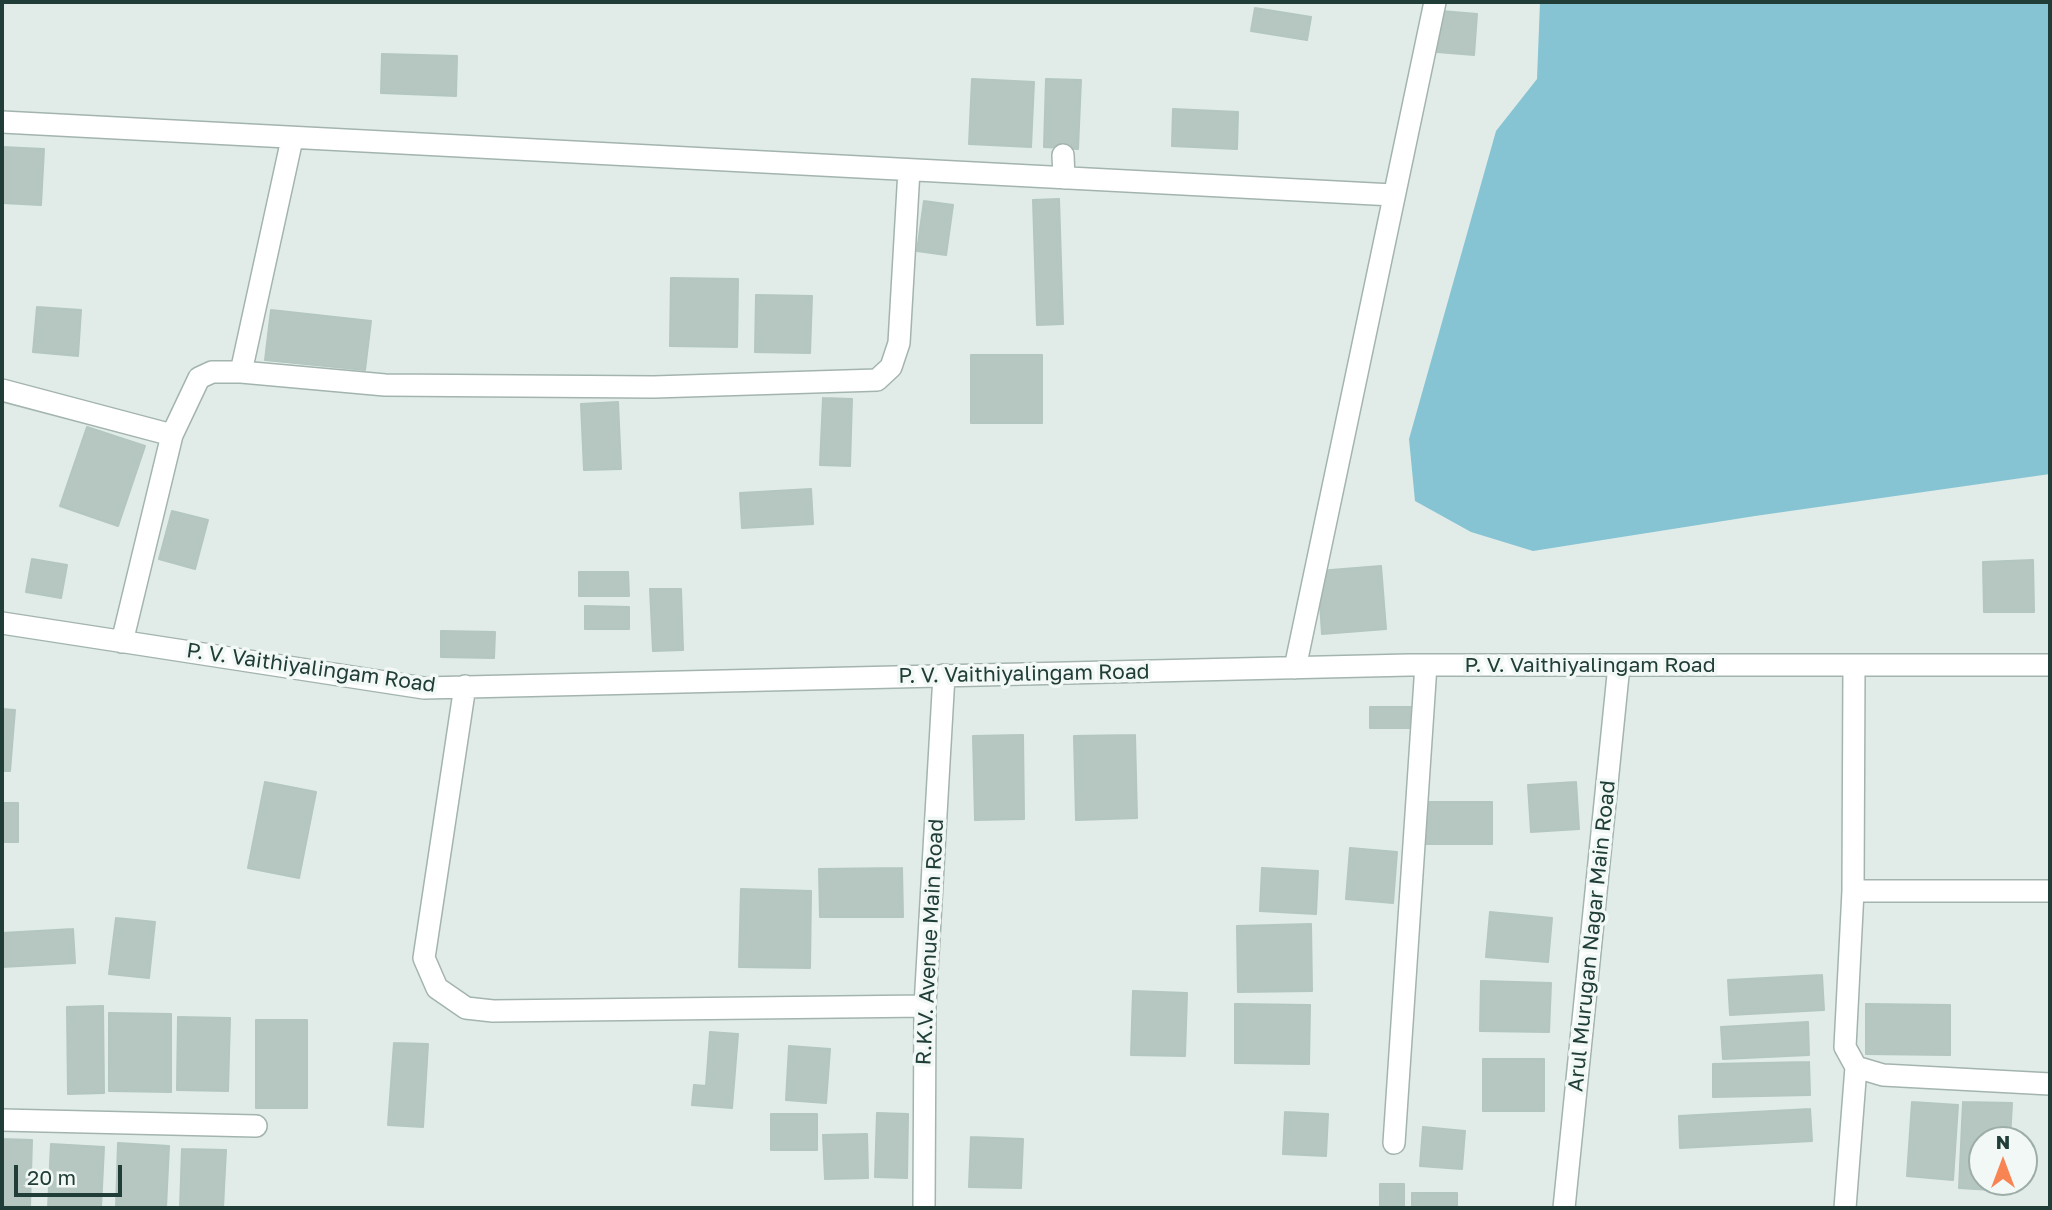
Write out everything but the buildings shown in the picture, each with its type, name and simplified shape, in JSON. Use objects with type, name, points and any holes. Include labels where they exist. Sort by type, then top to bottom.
[{"type":"street","points":[[1294,668],[1435,2]]},
{"type":"street","points":[[2,122],[1393,195]]},
{"type":"street","points":[[241,372],[292,139]]},
{"type":"street","points":[[1063,155],[1064,178]]},
{"type":"street","points":[[122,642],[172,435],[199,378],[212,372],[241,372],[385,385],[654,387],[877,380],[891,367],[899,343],[909,170]]},
{"type":"street","points":[[2,390],[172,435]]},
{"type":"street","name":"P. V. Vaithiyalingam Road","points":[[2,623],[424,688],[1426,665],[2050,665]]},
{"type":"street","points":[[1394,1143],[1426,665]]},
{"type":"street","name":"Arul Murugan Nagar Main Road","points":[[1564,1208],[1619,665]]},
{"type":"street","points":[[1845,1208],[1856,1067],[1845,1047],[1853,891],[1854,666]]},
{"type":"street","name":"R.K.V. Avenue Main Road","points":[[924,1208],[925,1006],[944,676]]},
{"type":"street","points":[[465,686],[424,958],[437,988],[447,995],[466,1008],[493,1011],[925,1006]]},
{"type":"street","points":[[1853,891],[2050,891]]},
{"type":"street","points":[[1856,1067],[1883,1075],[2050,1084]]},
{"type":"street","points":[[2,1120],[256,1126]]},
{"type":"water","points":[[1540,2],[2050,2],[2050,474],[1533,551],[1471,532],[1415,501],[1409,439],[1496,131],[1537,79]]}]
